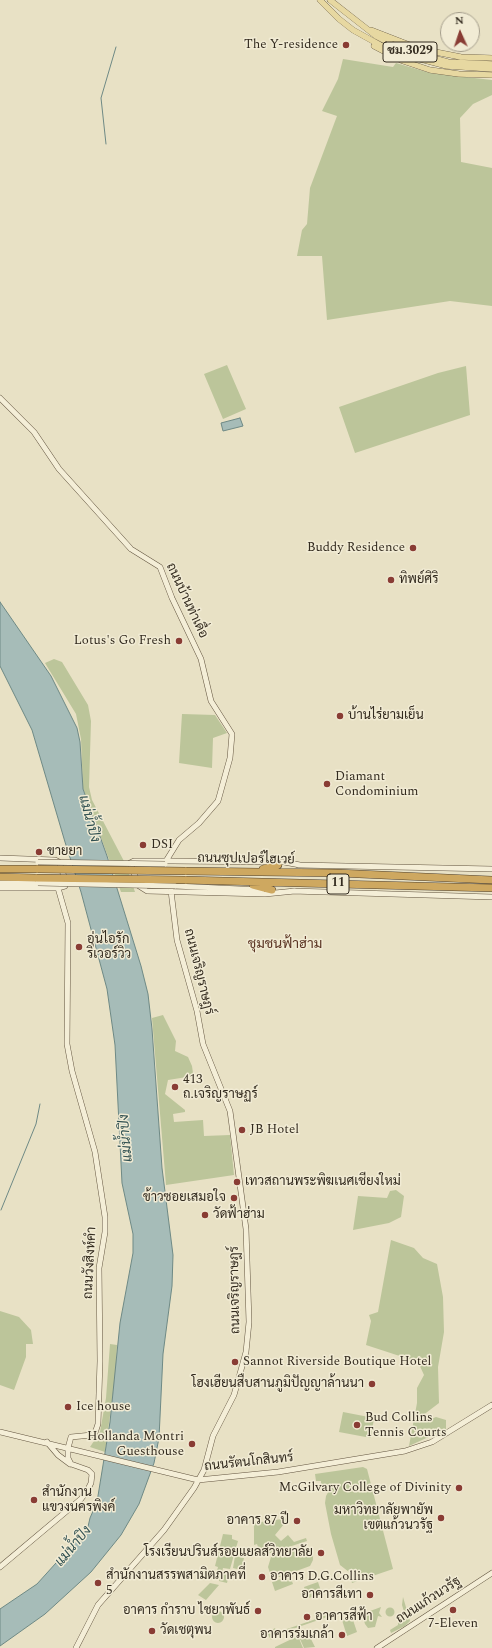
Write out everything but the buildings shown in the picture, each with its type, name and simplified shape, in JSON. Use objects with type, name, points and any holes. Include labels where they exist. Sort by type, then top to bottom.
[{"type":"highway","points":[[253,872],[278,865]]},
{"type":"highway","name":"ถนนซุปเปอร์ไฮเวย์","points":[[0,868],[38,866],[185,871],[386,874],[492,880]]},
{"type":"highway","name":"ถนนซุปเปอร์ไฮเวย์","points":[[0,877],[38,880],[185,880],[492,888]]},
{"type":"highway","points":[[241,882],[272,890]]},
{"type":"main road","name":"ชม.3029","points":[[320,0],[339,19],[365,37],[402,54],[432,63],[454,67],[492,69]]},
{"type":"main road","name":"ชม.3029","points":[[330,0],[365,28],[383,40],[403,50],[429,58],[460,63],[492,64]]},
{"type":"main road","points":[[365,28],[420,49],[461,56],[492,58]]},
{"type":"main road","points":[[365,37],[379,49],[415,65],[446,72],[492,75]]},
{"type":"main road","name":"ถนนบ้านท่าเดื่อ","points":[[0,398],[34,432],[59,469],[87,498],[131,549],[160,567],[172,598],[201,659],[211,701],[232,734],[230,758],[218,801],[199,823],[179,840],[175,849],[165,863]]},
{"type":"main road","name":"ถนนบ้านท่าเดื่อ","points":[[173,861],[175,849]]},
{"type":"main road","points":[[0,859],[38,866],[165,863],[492,869]]},
{"type":"main road","points":[[0,859],[58,861],[66,882],[64,886],[58,888],[0,888]]},
{"type":"main road","points":[[295,891],[265,894],[147,891],[141,888],[130,863],[134,861],[165,863],[173,861],[284,862],[300,865]]},
{"type":"main road","points":[[0,883],[38,880],[295,891],[492,897]]},
{"type":"main road","name":"ถนนวังสิงห์คำ","points":[[58,888],[68,923],[67,1044],[72,1071],[95,1152],[105,1232],[100,1268],[98,1424],[95,1433],[92,1435],[71,1437],[71,1449]]},
{"type":"main road","name":"ถนนเจริญราษฎร์","points":[[76,1648],[98,1605],[164,1530],[189,1496],[204,1470],[213,1436],[234,1394],[246,1352],[248,1322],[246,1234],[230,1111],[203,1044],[197,1011],[177,940],[171,892]]},
{"type":"main road","name":"ถนนรัตนโกสินทร์","points":[[0,1432],[198,1480],[278,1472],[405,1451],[432,1442],[492,1405]]},
{"type":"main road","points":[[0,1567],[81,1500],[87,1491],[92,1478],[90,1472],[71,1464],[58,1455],[46,1442]]},
{"type":"main road","points":[[71,1449],[68,1458],[71,1464]]},
{"type":"main road","name":"ถนนแก้วนวรัฐ","points":[[377,1648],[492,1573]]},
{"type":"green space","points":[[343,59],[393,67],[396,63],[430,73],[492,80],[492,95],[473,104],[460,118],[461,162],[492,168],[492,306],[450,301],[327,320],[322,256],[297,256],[302,230],[307,224],[310,188],[337,116],[322,111],[338,79]]},
{"type":"green space","points":[[227,365],[246,409],[223,419],[204,374]]},
{"type":"green space","points":[[466,366],[470,415],[355,453],[339,407],[438,373]]},
{"type":"green space","points":[[54,659],[62,662],[88,705],[91,721],[89,787],[92,800],[126,865],[135,892],[121,892],[83,789],[81,739],[76,714],[45,663]]},
{"type":"green space","points":[[182,714],[215,715],[227,733],[213,738],[212,768],[179,763]]},
{"type":"green space","points":[[163,1015],[176,1041],[175,1051],[188,1057],[193,1073],[187,1077],[168,1080],[165,1094],[185,1110],[185,1112],[173,1114],[174,1122],[203,1120],[204,1136],[230,1135],[234,1175],[166,1185],[152,1018]]},
{"type":"green space","points":[[396,1190],[404,1196],[401,1217],[389,1223],[353,1230],[358,1196],[387,1198],[390,1191]]},
{"type":"green space","points":[[391,1240],[414,1248],[423,1258],[437,1264],[443,1297],[444,1332],[438,1367],[439,1403],[422,1416],[424,1422],[436,1417],[446,1420],[446,1429],[409,1446],[417,1403],[417,1388],[424,1375],[418,1362],[366,1345],[371,1321],[369,1315],[378,1312]]},
{"type":"green space","points":[[0,1311],[19,1317],[31,1330],[33,1344],[26,1344],[26,1357],[14,1390],[0,1385]]},
{"type":"green space","points":[[110,1344],[117,1345],[116,1372],[105,1452],[90,1447],[100,1432],[106,1398]]},
{"type":"green space","name":"Bud Collins Tennis Courts","points":[[343,1412],[374,1418],[371,1438],[339,1432]]},
{"type":"green space","points":[[363,1467],[367,1469],[393,1569],[352,1583],[349,1572],[340,1565],[331,1534],[325,1503],[326,1496],[331,1487],[318,1489],[318,1486],[321,1486],[321,1481],[316,1481],[315,1474]]},
{"type":"green space","points":[[289,1518],[275,1535],[281,1541],[288,1535],[294,1542],[306,1538],[307,1541],[261,1556],[257,1544],[254,1545],[254,1523]]},
{"type":"green space","points":[[223,1534],[232,1535],[232,1539],[238,1541],[230,1569],[223,1568],[222,1572],[229,1574],[227,1583],[219,1581],[221,1572],[217,1571],[218,1567],[215,1566]]},
{"type":"green space","points":[[303,1546],[309,1548],[313,1554],[313,1560],[310,1566],[280,1577],[270,1573],[268,1567],[271,1557]]},
{"type":"green space","points":[[235,1556],[244,1558],[241,1570],[233,1568]]},
{"type":"green space","points":[[290,1576],[293,1584],[275,1591],[272,1582]]},
{"type":"green space","points":[[318,1582],[322,1594],[305,1599],[303,1592],[305,1591],[304,1587]]},
{"type":"green space","points":[[210,1583],[219,1585],[206,1600],[198,1595]]},
{"type":"green space","points":[[403,1597],[410,1621],[405,1626],[391,1633],[390,1630],[398,1625],[398,1621],[400,1620],[401,1622],[406,1618],[402,1605]]},
{"type":"green space","points":[[381,1607],[379,1613],[382,1617],[378,1616],[375,1627],[368,1628],[362,1614]]},
{"type":"green space","points":[[388,1608],[392,1608],[394,1612],[392,1616],[388,1616],[386,1614],[386,1610]]},
{"type":"green space","points":[[218,1611],[222,1613],[224,1617],[222,1621],[218,1623],[214,1621],[212,1617],[214,1613]]},
{"type":"green space","points":[[328,1611],[330,1616],[284,1632],[284,1630],[316,1619],[315,1615]]},
{"type":"green space","points":[[352,1617],[357,1632],[347,1636],[342,1620]]},
{"type":"green space","points":[[275,1628],[278,1636],[271,1640],[267,1633]]},
{"type":"green space","points":[[309,1635],[315,1647],[304,1648],[300,1639]]},
{"type":"green space","points":[[298,1636],[303,1648],[275,1648],[275,1647]]},
{"type":"water","points":[[240,418],[243,426],[223,431],[221,423]]},
{"type":"water","name":"แม่น้ำปิง","points":[[0,602],[51,676],[77,728],[80,742],[83,789],[107,856],[141,966],[148,994],[152,1029],[162,1168],[173,1255],[172,1286],[163,1354],[159,1438],[154,1463],[139,1504],[121,1535],[91,1572],[45,1614],[0,1646],[0,1609],[37,1584],[65,1553],[68,1553],[69,1548],[87,1531],[90,1518],[97,1502],[110,1422],[120,1323],[133,1253],[133,1234],[122,1183],[115,1045],[107,989],[81,892],[32,730],[0,666]]},
{"type":"waterway","points":[[106,144],[101,98],[116,47]]},
{"type":"waterway","points":[[1,1210],[36,1124],[40,1104]]},
{"type":"place","name":"The Y-residence","points":[[346,45]]},
{"type":"place","name":"Buddy Residence","points":[[413,548]]},
{"type":"place","name":"ทิพย์ศิริ","points":[[391,580]]},
{"type":"place","name":"Lotus's Go Fresh","points":[[179,641]]},
{"type":"place","name":"บ้านไร่ยามเย็น","points":[[340,716]]},
{"type":"place","name":"Diamant Condominium","points":[[327,784]]},
{"type":"place","name":"DSI","points":[[143,845]]},
{"type":"place","name":"ขายยา","points":[[39,852]]},
{"type":"place","name":"อุ่นไอรัก ริเวอร์วิว","points":[[79,947]]},
{"type":"place","name":"413 ถ.เจริญราษฏร์","points":[[175,1087]]},
{"type":"place","name":"JB Hotel","points":[[242,1130]]},
{"type":"place","name":"เทวสถานพระพิฆเนศเชียงใหม่","points":[[237,1182]]},
{"type":"place","name":"ข้าวซอยเสมอใจ","points":[[234,1198]]},
{"type":"place","name":"วัดฟ้าฮ่าม","points":[[205,1215]]},
{"type":"place","name":"Sannot Riverside Boutique Hotel","points":[[235,1362]]},
{"type":"place","name":"โฮงเฮียนสืบสานภูมิปัญญาล้านนา","points":[[372,1384]]},
{"type":"place","name":"Ice house","points":[[68,1407]]},
{"type":"place","name":"Bud Collins Tennis Courts","points":[[357,1425]]},
{"type":"place","name":"Hollanda Montri Guesthouse","points":[[192,1444]]},
{"type":"place","name":"McGilvary College of Divinity","points":[[459,1488]]},
{"type":"place","name":"สำนักงาน แขวงนครพิงค์","points":[[34,1500]]},
{"type":"place","name":"มหาวิทยาลัยพายัพ เขตแก้วนวรัฐ","points":[[441,1518]]},
{"type":"place","name":"อาคาร 87 ปี","points":[[297,1521]]},
{"type":"place","name":"โรงเรียนปรินส์รอยแยลส์วิทยาลัย","points":[[321,1553]]},
{"type":"place","name":"อาคาร D.G.Collins","points":[[262,1577]]},
{"type":"place","name":"สำนักงานสรรพสามิตภาคที่ 5","points":[[98,1583]]},
{"type":"place","name":"อาคารสีเทา","points":[[370,1595]]},
{"type":"place","name":"7-Eleven","points":[[453,1610]]},
{"type":"place","name":"อาคาร กำราบ ไชยาพันธ์","points":[[258,1611]]},
{"type":"place","name":"อาคารสีฟ้า","points":[[307,1617]]},
{"type":"place","name":"วัดเชตุพน","points":[[152,1631]]},
{"type":"place","name":"อาคารร่มเกล้า","points":[[342,1635]]},
{"type":"district","name":"ชุมชนฟ้าฮ่าม","points":[[285,945]]}]
